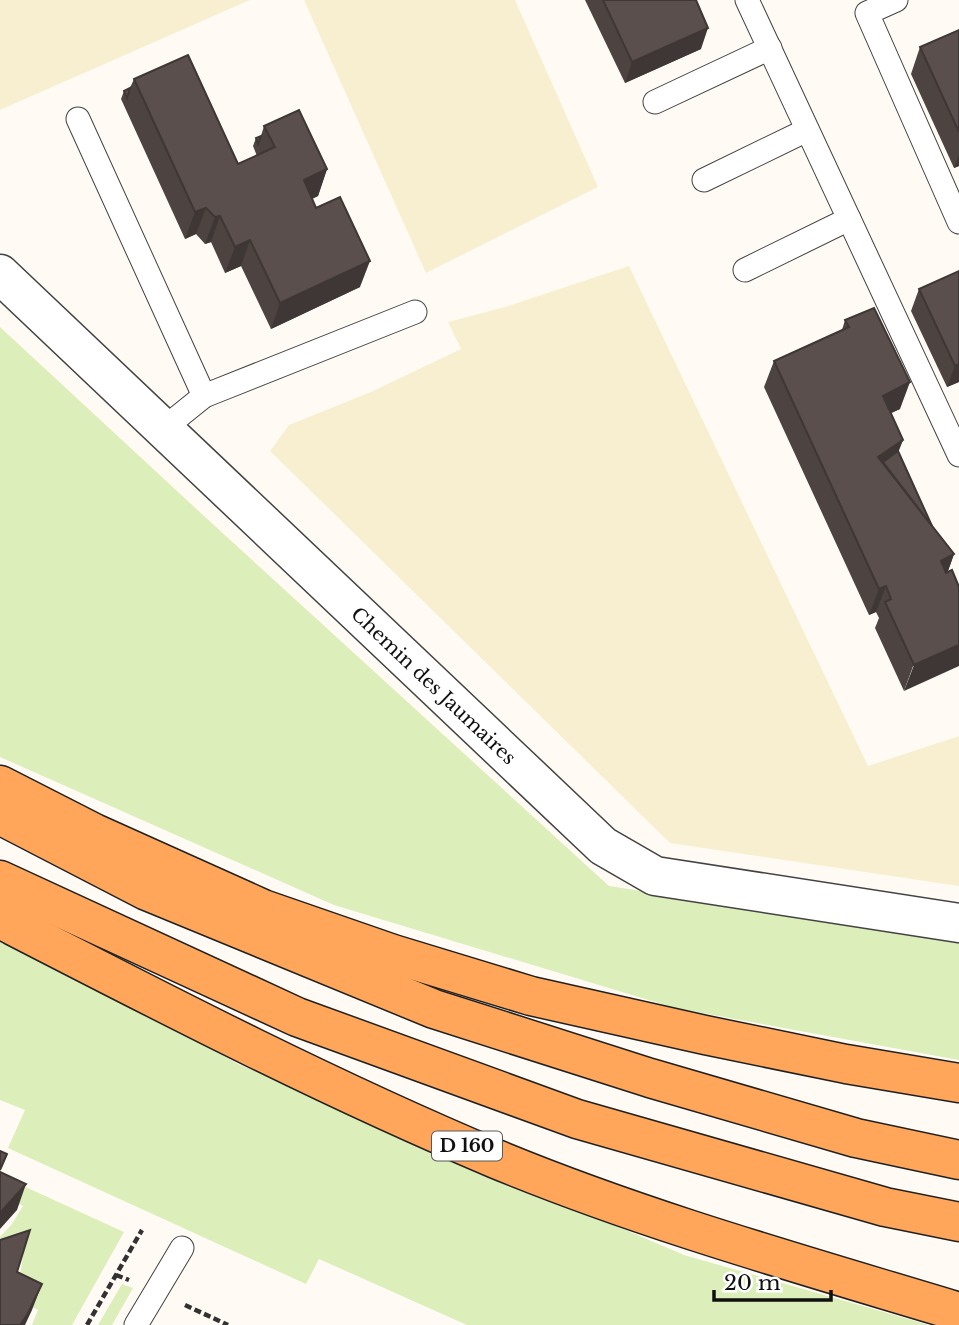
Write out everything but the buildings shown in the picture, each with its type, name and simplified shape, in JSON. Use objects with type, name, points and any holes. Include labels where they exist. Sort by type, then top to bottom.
[{"type":"highway","points":[[0,785],[94,833],[263,909],[393,954],[531,996],[730,1041],[959,1083]]},
{"type":"highway","points":[[0,815],[147,891],[434,1009],[650,1078],[856,1138],[959,1160]]},
{"type":"highway","points":[[0,880],[297,1017],[565,1114],[885,1207],[959,1222]]},
{"type":"highway","name":"D 160","points":[[0,919],[333,1087],[498,1159],[670,1224],[959,1312]]},
{"type":"street","name":"Chemin des Jaumaires","points":[[0,274],[603,846],[654,876],[959,923]]},
{"type":"lane","points":[[747,0],[959,455]]},
{"type":"lane","points":[[896,0],[867,13],[959,222]]},
{"type":"lane","points":[[656,102],[770,48]]},
{"type":"lane","points":[[78,119],[204,396]]},
{"type":"lane","points":[[704,180],[807,130]]},
{"type":"lane","points":[[745,270],[849,219]]},
{"type":"lane","points":[[163,429],[204,396],[415,312]]},
{"type":"lane","points":[[136,1325],[182,1248]]},
{"type":"path","points":[[87,1325],[142,1230]]},
{"type":"shaded area","points":[[0,0],[250,0],[0,110]]},
{"type":"shaded area","points":[[304,0],[515,0],[598,187],[426,273]]},
{"type":"shaded area","points":[[629,266],[868,766],[959,736],[959,886],[670,843],[270,451],[289,425],[373,391],[461,349],[448,322],[505,307]]},
{"type":"green space","points":[[0,327],[609,886],[959,940],[959,1060],[675,1008],[334,905],[0,757]]},
{"type":"green space","points":[[0,930],[238,1064],[684,1255],[929,1325],[467,1325],[319,1259],[306,1284],[8,1148],[25,1110],[0,1100]]},
{"type":"green space","points":[[8,1179],[124,1232],[72,1325],[32,1325],[38,1310],[16,1298],[24,1251],[0,1259],[0,1237],[23,1206],[0,1195]]},
{"type":"green space","points":[[122,1284],[133,1288],[112,1325],[98,1325]]}]
